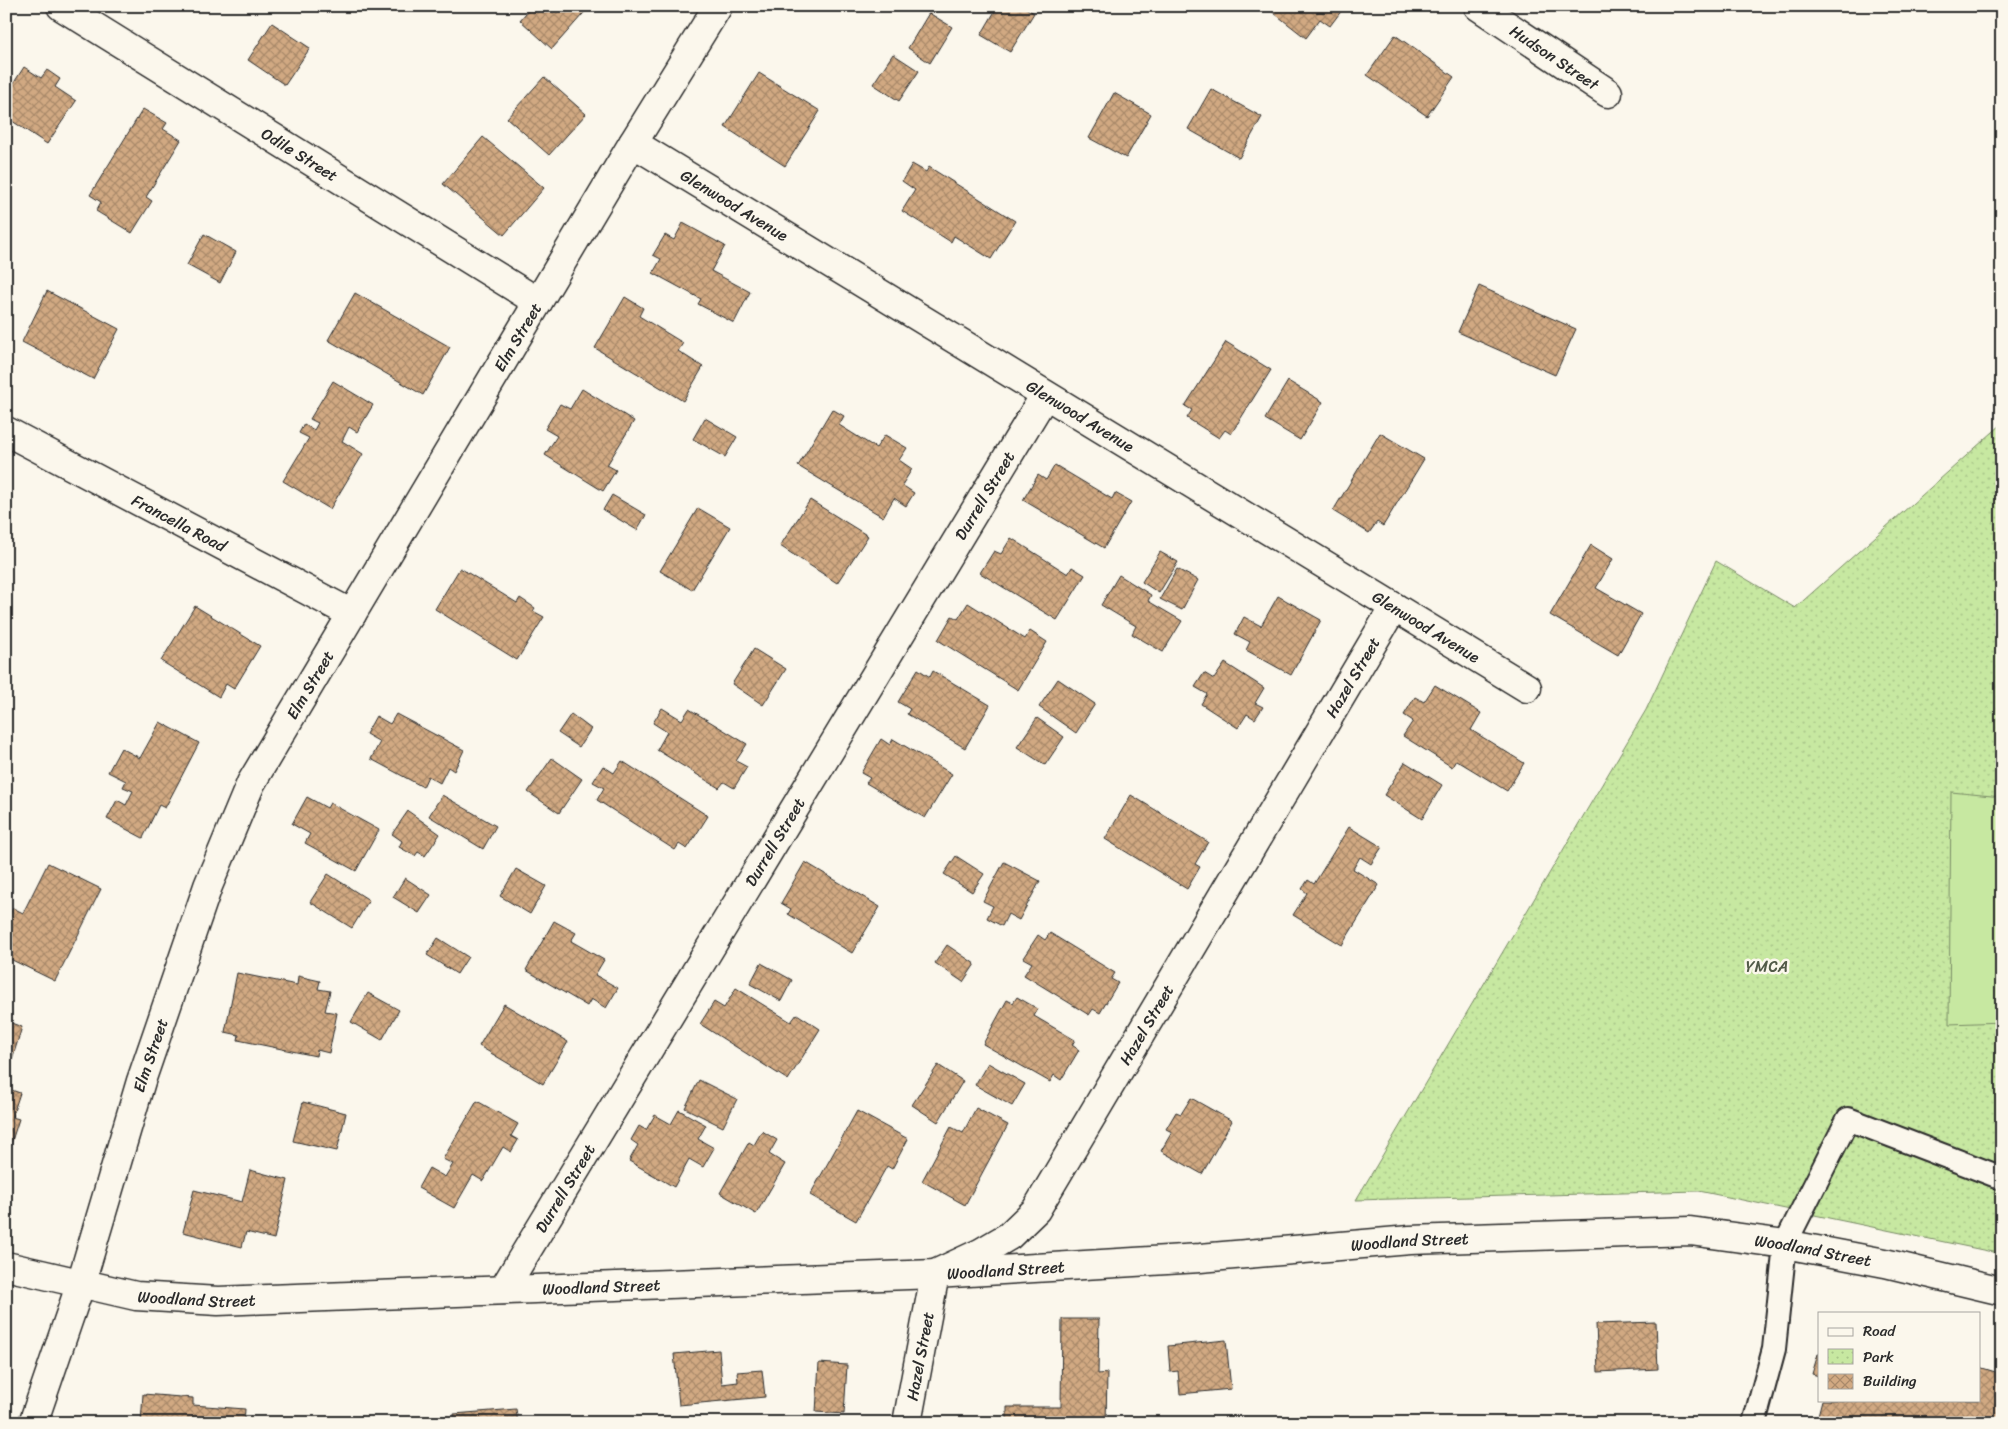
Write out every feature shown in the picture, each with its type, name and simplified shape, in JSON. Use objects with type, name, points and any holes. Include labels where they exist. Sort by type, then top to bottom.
[{"type":"street","name":"Elm Street","points":[[33,1423],[81,1283],[141,1082],[208,886],[251,783],[633,143],[718,6]]},
{"type":"street","name":"Hudson Street","points":[[1478,6],[1608,93]]},
{"type":"street","name":"Odile Street","points":[[76,10],[538,302]]},
{"type":"street","name":"Glenwood Avenue","points":[[633,143],[1527,688]]},
{"type":"street","name":"Durrell Street","points":[[503,1290],[1044,394]]},
{"type":"street","name":"Francella Road","points":[[6,431],[352,614]]},
{"type":"street","name":"Hazel Street","points":[[907,1423],[935,1274],[980,1253],[1009,1236],[1036,1210],[1394,607]]},
{"type":"street","name":"Woodland Street","points":[[6,1266],[136,1296],[218,1302],[935,1274],[1200,1258],[1420,1239],[1690,1231],[1785,1244],[1885,1263],[2002,1291]]},
{"type":"lane","points":[[1754,1423],[1774,1349],[1785,1244],[1848,1119],[2002,1178]]},
{"type":"green space","name":"YMCA","points":[[2002,424],[2002,1254],[1699,1191],[1356,1200],[1646,710],[1716,561],[1795,608]]},
{"type":"green space","points":[[1951,792],[2002,797],[2002,1022],[1949,1024]]},
{"type":"building","points":[[532,6],[590,6],[552,49],[520,20]]},
{"type":"building","points":[[998,6],[1022,6],[1034,13],[1010,52],[981,35]]},
{"type":"building","points":[[1265,6],[1345,6],[1330,26],[1320,19],[1306,38]]},
{"type":"building","points":[[929,13],[952,27],[930,63],[908,48]]},
{"type":"building","points":[[272,23],[310,48],[285,85],[248,60]]},
{"type":"building","points":[[1395,35],[1454,77],[1427,116],[1367,75]]},
{"type":"building","points":[[893,54],[919,71],[899,101],[873,84]]},
{"type":"building","points":[[24,67],[41,78],[47,70],[60,79],[55,87],[76,101],[47,144],[6,117],[6,91],[8,92]]},
{"type":"building","points":[[759,73],[820,111],[785,166],[725,127]]},
{"type":"building","points":[[544,77],[586,114],[549,155],[507,118]]},
{"type":"building","points":[[1211,89],[1262,117],[1239,158],[1188,129]]},
{"type":"building","points":[[1114,93],[1151,114],[1126,158],[1089,138]]},
{"type":"building","points":[[143,109],[167,123],[163,129],[181,140],[146,197],[152,201],[132,233],[96,211],[101,202],[90,195]]},
{"type":"building","points":[[483,137],[544,188],[504,235],[443,184]]},
{"type":"building","points":[[912,164],[926,172],[929,167],[1015,221],[991,259],[954,236],[951,242],[902,211],[915,190],[902,181]]},
{"type":"building","points":[[683,223],[725,246],[711,271],[750,292],[734,323],[698,304],[701,299],[653,273],[661,259],[653,255],[665,235],[674,240]]},
{"type":"building","points":[[204,234],[236,252],[220,283],[187,265]]},
{"type":"building","points":[[1479,286],[1576,329],[1555,375],[1458,332]]},
{"type":"building","points":[[47,291],[119,329],[93,379],[22,342]]},
{"type":"building","points":[[355,293],[450,347],[423,395],[328,340]]},
{"type":"building","points":[[625,297],[643,308],[639,316],[683,343],[678,351],[703,367],[683,401],[595,348]]},
{"type":"building","points":[[1226,342],[1271,370],[1231,434],[1225,430],[1219,438],[1187,418],[1192,410],[1185,406]]},
{"type":"building","points":[[333,381],[373,405],[357,432],[349,427],[342,441],[363,454],[330,509],[283,481],[309,438],[299,433],[304,424],[314,430],[318,423],[310,419]]},
{"type":"building","points":[[1288,381],[1323,402],[1300,440],[1265,419]]},
{"type":"building","points":[[582,389],[634,421],[607,465],[616,470],[603,491],[545,455],[557,436],[545,429],[560,404],[570,409]]},
{"type":"building","points":[[832,409],[844,416],[839,425],[876,448],[885,435],[907,448],[899,460],[912,469],[902,485],[914,493],[906,506],[894,498],[883,517],[798,466]]},
{"type":"building","points":[[705,418],[737,437],[725,457],[693,439]]},
{"type":"building","points":[[1380,433],[1424,459],[1383,526],[1377,522],[1369,533],[1333,511]]},
{"type":"building","points":[[1055,465],[1112,499],[1115,493],[1131,502],[1104,548],[1023,500],[1038,475],[1046,480]]},
{"type":"building","points":[[612,495],[646,515],[637,530],[603,510]]},
{"type":"building","points":[[810,500],[868,536],[837,583],[780,546]]},
{"type":"building","points":[[698,508],[730,527],[692,590],[660,571]]},
{"type":"building","points":[[1011,538],[1068,574],[1072,567],[1085,575],[1057,620],[980,573],[994,551],[1001,554]]},
{"type":"building","points":[[1591,545],[1613,559],[1596,588],[1641,614],[1618,655],[1550,615]]},
{"type":"building","points":[[1160,552],[1178,562],[1159,593],[1142,582]]},
{"type":"building","points":[[460,568],[517,603],[520,598],[535,608],[533,611],[544,617],[517,660],[435,609]]},
{"type":"building","points":[[1177,569],[1198,580],[1182,610],[1160,599]]},
{"type":"building","points":[[1119,575],[1151,595],[1148,601],[1182,621],[1163,652],[1132,634],[1136,626],[1101,605]]},
{"type":"building","points":[[1278,596],[1321,620],[1291,675],[1246,650],[1250,642],[1235,634],[1244,617],[1261,626]]},
{"type":"building","points":[[968,603],[1025,639],[1030,631],[1047,642],[1018,690],[938,640],[952,616],[958,619]]},
{"type":"building","points":[[195,606],[260,646],[234,689],[226,684],[219,697],[161,661]]},
{"type":"building","points":[[754,649],[786,669],[763,705],[732,684]]},
{"type":"building","points":[[1225,663],[1264,688],[1255,703],[1263,707],[1255,719],[1247,714],[1238,728],[1201,704],[1207,694],[1195,687],[1204,673],[1214,679]]},
{"type":"building","points":[[918,669],[930,677],[933,671],[990,705],[965,748],[907,714],[910,709],[898,702]]},
{"type":"building","points":[[1058,679],[1095,704],[1076,733],[1039,707]]},
{"type":"building","points":[[1435,685],[1481,713],[1471,730],[1524,763],[1507,791],[1456,760],[1452,767],[1403,736],[1413,721],[1404,715],[1415,697],[1424,702]]},
{"type":"building","points":[[662,708],[682,720],[689,709],[747,744],[736,761],[747,767],[734,788],[724,782],[719,788],[657,750],[667,732],[653,723]]},
{"type":"building","points":[[396,714],[464,750],[454,771],[448,767],[440,783],[428,776],[423,787],[371,759],[380,742],[366,734],[376,716],[390,724]]},
{"type":"building","points":[[571,714],[591,729],[579,747],[558,733]]},
{"type":"building","points":[[1037,718],[1064,737],[1045,765],[1017,747]]},
{"type":"building","points":[[160,722],[199,743],[165,808],[159,805],[143,838],[107,819],[117,800],[126,805],[133,791],[123,787],[126,781],[108,772],[121,748],[140,758]]},
{"type":"building","points":[[881,739],[890,745],[893,739],[952,774],[925,818],[866,783],[870,778],[861,773]]},
{"type":"building","points":[[552,758],[582,779],[559,813],[528,792]]},
{"type":"building","points":[[622,761],[708,816],[687,849],[679,844],[675,850],[597,800],[604,788],[593,782],[603,766],[614,773]]},
{"type":"building","points":[[1405,762],[1442,785],[1422,819],[1384,795]]},
{"type":"building","points":[[442,795],[496,826],[483,849],[429,816]]},
{"type":"building","points":[[1131,795],[1208,842],[1195,864],[1200,867],[1187,889],[1105,839]]},
{"type":"building","points":[[307,797],[327,808],[330,803],[379,830],[356,871],[305,843],[310,834],[292,824]]},
{"type":"building","points":[[408,811],[440,834],[425,856],[418,852],[415,856],[399,847],[402,841],[392,834]]},
{"type":"building","points":[[1349,827],[1382,847],[1371,864],[1360,857],[1353,869],[1379,885],[1342,945],[1293,915],[1307,893],[1302,889],[1308,880],[1314,884]]},
{"type":"building","points":[[956,856],[984,874],[972,892],[944,874]]},
{"type":"building","points":[[805,862],[880,907],[852,953],[788,914],[791,909],[781,903]]},
{"type":"building","points":[[1004,862],[1040,881],[1019,920],[1008,914],[1002,926],[987,918],[993,906],[983,901]]},
{"type":"building","points":[[48,863],[101,889],[55,981],[6,957],[6,922],[13,908],[23,913]]},
{"type":"building","points":[[516,869],[546,886],[530,914],[500,896]]},
{"type":"building","points":[[328,874],[369,900],[352,928],[310,902]]},
{"type":"building","points":[[405,878],[431,895],[419,913],[393,897]]},
{"type":"building","points":[[554,921],[576,933],[571,941],[604,960],[595,975],[618,988],[606,1008],[591,999],[587,1006],[526,970]]},
{"type":"building","points":[[1050,933],[1115,973],[1111,979],[1118,983],[1100,1013],[1093,1009],[1089,1015],[1024,975],[1032,963],[1023,958],[1038,935],[1045,940]]},
{"type":"building","points":[[438,938],[468,957],[457,974],[427,955]]},
{"type":"building","points":[[947,945],[975,964],[963,982],[935,963]]},
{"type":"building","points":[[761,963],[792,980],[781,1001],[750,984]]},
{"type":"building","points":[[237,973],[297,985],[298,976],[320,981],[318,989],[330,991],[325,1011],[337,1013],[329,1053],[317,1050],[316,1056],[238,1040],[239,1035],[225,1032]]},
{"type":"building","points":[[736,988],[791,1022],[797,1014],[820,1029],[788,1080],[700,1024],[714,1002],[724,1008]]},
{"type":"building","points":[[368,993],[399,1010],[382,1040],[351,1022]]},
{"type":"building","points":[[1017,997],[1038,1009],[1034,1016],[1075,1040],[1072,1045],[1079,1050],[1061,1080],[1054,1075],[1050,1082],[983,1044],[1007,1000],[1013,1003]]},
{"type":"building","points":[[504,1004],[568,1042],[543,1084],[479,1046]]},
{"type":"building","points":[[6,1021],[22,1027],[9,1069],[6,1069]]},
{"type":"building","points":[[988,1063],[1025,1084],[1012,1106],[975,1085]]},
{"type":"building","points":[[938,1065],[963,1081],[938,1122],[912,1105]]},
{"type":"building","points":[[699,1080],[737,1099],[723,1127],[685,1108]]},
{"type":"building","points":[[6,1088],[20,1093],[12,1117],[19,1119],[6,1159]]},
{"type":"building","points":[[1191,1098],[1232,1121],[1202,1174],[1161,1151],[1172,1132],[1166,1129],[1176,1112],[1181,1114]]},
{"type":"building","points":[[477,1101],[518,1124],[511,1136],[518,1140],[511,1152],[503,1147],[483,1181],[473,1175],[454,1208],[418,1188],[429,1168],[445,1177],[453,1164],[443,1159]]},
{"type":"building","points":[[303,1102],[346,1113],[337,1151],[293,1141]]},
{"type":"building","points":[[976,1108],[1008,1125],[965,1205],[922,1181],[951,1127],[963,1133]]},
{"type":"building","points":[[679,1110],[706,1125],[698,1139],[714,1148],[703,1167],[689,1159],[674,1187],[629,1161],[638,1145],[631,1140],[639,1126],[646,1130],[655,1115],[671,1124]]},
{"type":"building","points":[[857,1111],[908,1139],[892,1169],[887,1166],[856,1221],[810,1195]]},
{"type":"building","points":[[762,1131],[777,1140],[769,1154],[785,1164],[756,1214],[720,1193],[749,1142],[754,1145]]},
{"type":"building","points":[[250,1170],[288,1180],[274,1239],[246,1232],[242,1247],[183,1232],[194,1190],[242,1202]]},
{"type":"building","points":[[1062,1319],[1099,1319],[1098,1374],[1107,1373],[1106,1423],[1007,1423],[1007,1407],[1061,1407]]},
{"type":"building","points":[[1656,1322],[1658,1369],[1598,1372],[1596,1324]]},
{"type":"building","points":[[1226,1340],[1231,1389],[1180,1394],[1178,1371],[1170,1372],[1168,1346]]},
{"type":"building","points":[[719,1350],[722,1384],[738,1382],[737,1372],[762,1370],[765,1397],[679,1405],[674,1354]]},
{"type":"building","points":[[1818,1354],[1818,1376],[1812,1374]]},
{"type":"building","points":[[819,1363],[847,1365],[844,1414],[816,1412]]},
{"type":"building","points":[[1980,1367],[2002,1374],[2002,1423],[1816,1423],[1821,1402],[1980,1402]]},
{"type":"building","points":[[143,1394],[193,1398],[193,1405],[245,1409],[244,1423],[141,1423]]},
{"type":"building","points":[[516,1409],[518,1423],[455,1423],[454,1414]]}]
